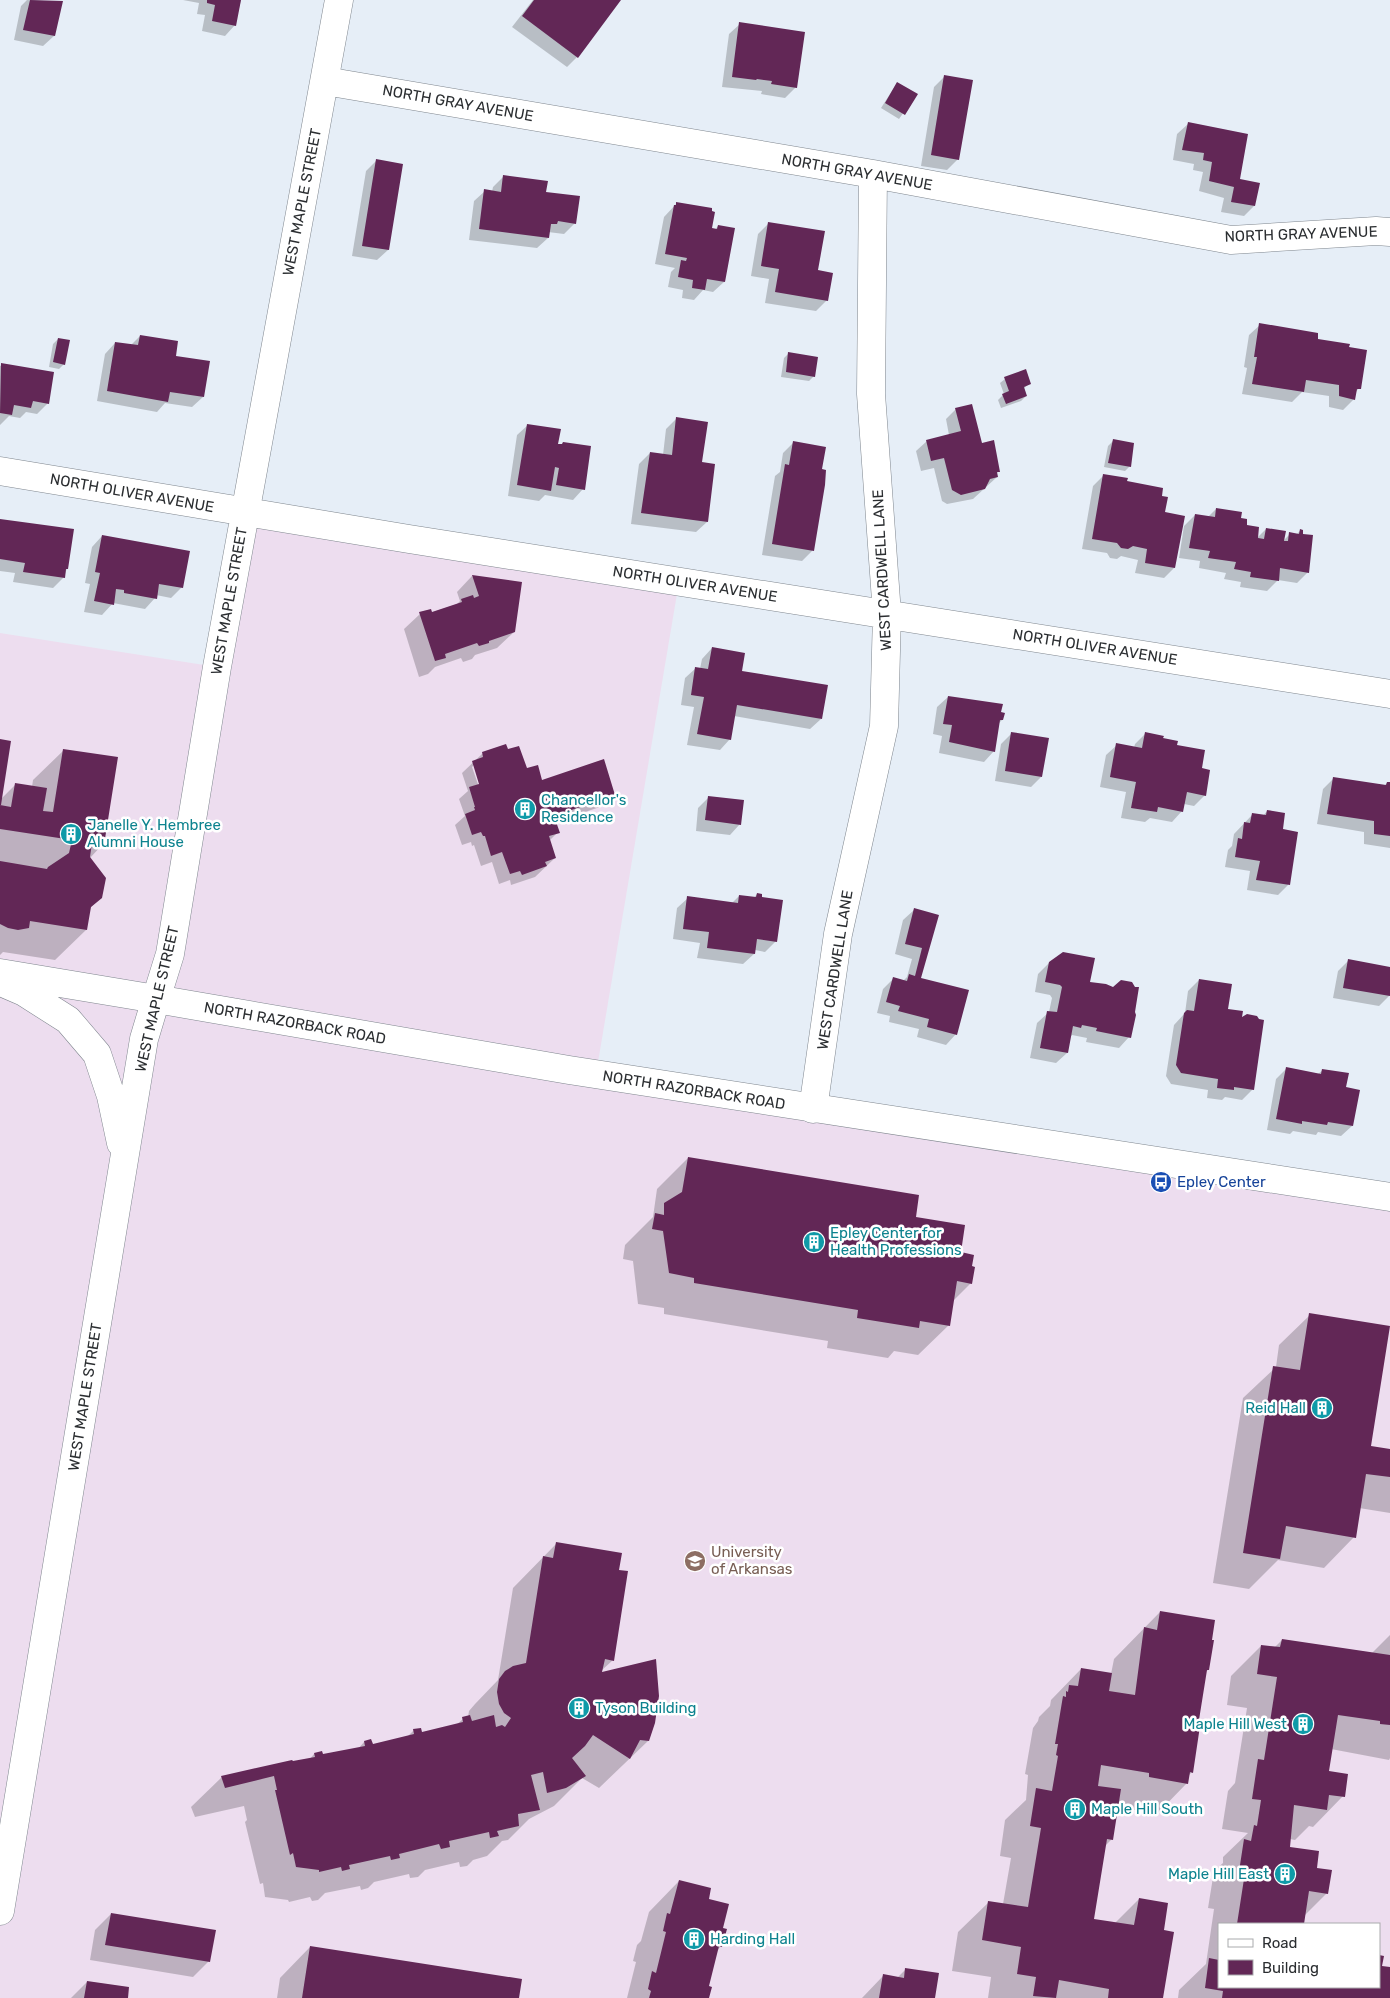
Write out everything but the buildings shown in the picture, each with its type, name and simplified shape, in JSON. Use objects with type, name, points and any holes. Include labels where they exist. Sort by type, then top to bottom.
[{"type":"street","name":"WEST MAPLE STREET","points":[[0,1911],[9,1805],[144,1039],[170,954],[215,677],[339,0]]},
{"type":"street","name":"NORTH GRAY AVENUE","points":[[325,81],[873,174],[1231,240],[1376,231],[1390,232]]},
{"type":"street","name":"WEST CARDWELL LANE","points":[[813,1109],[838,934],[884,726],[887,614],[871,394],[873,174]]},
{"type":"street","name":"NORTH OLIVER AVENUE","points":[[0,471],[245,512],[1390,694]]},
{"type":"street","name":"NORTH RAZORBACK ROAD","points":[[0,973],[559,1069],[1390,1197]]},
{"type":"street","points":[[0,982],[24,992],[68,1020],[98,1054],[111,1096],[124,1157]]},
{"type":"shaded area","name":"University of Arkansas","points":[[245,512],[679,582],[596,1074],[1390,1197],[1390,1998],[0,1998],[0,633],[217,667]]},
{"type":"place","name":"Chancellor's Residence","points":[[525,809]]},
{"type":"place","name":"Janelle Y. Hembree Alumni House","points":[[71,834]]},
{"type":"place","name":"Epley Center","points":[[1161,1182]]},
{"type":"place","name":"Epley Center for Health Professions","points":[[814,1242]]},
{"type":"place","name":"Reid Hall","points":[[1322,1408]]},
{"type":"place","name":"University of Arkansas","points":[[695,1561]]},
{"type":"place","name":"Tyson Building","points":[[579,1708]]},
{"type":"place","name":"Maple Hill West","points":[[1303,1724]]},
{"type":"place","name":"Maple Hill South","points":[[1075,1809]]},
{"type":"place","name":"Maple Hill East","points":[[1285,1874]]},
{"type":"place","name":"Harding Hall","points":[[694,1939]]}]
